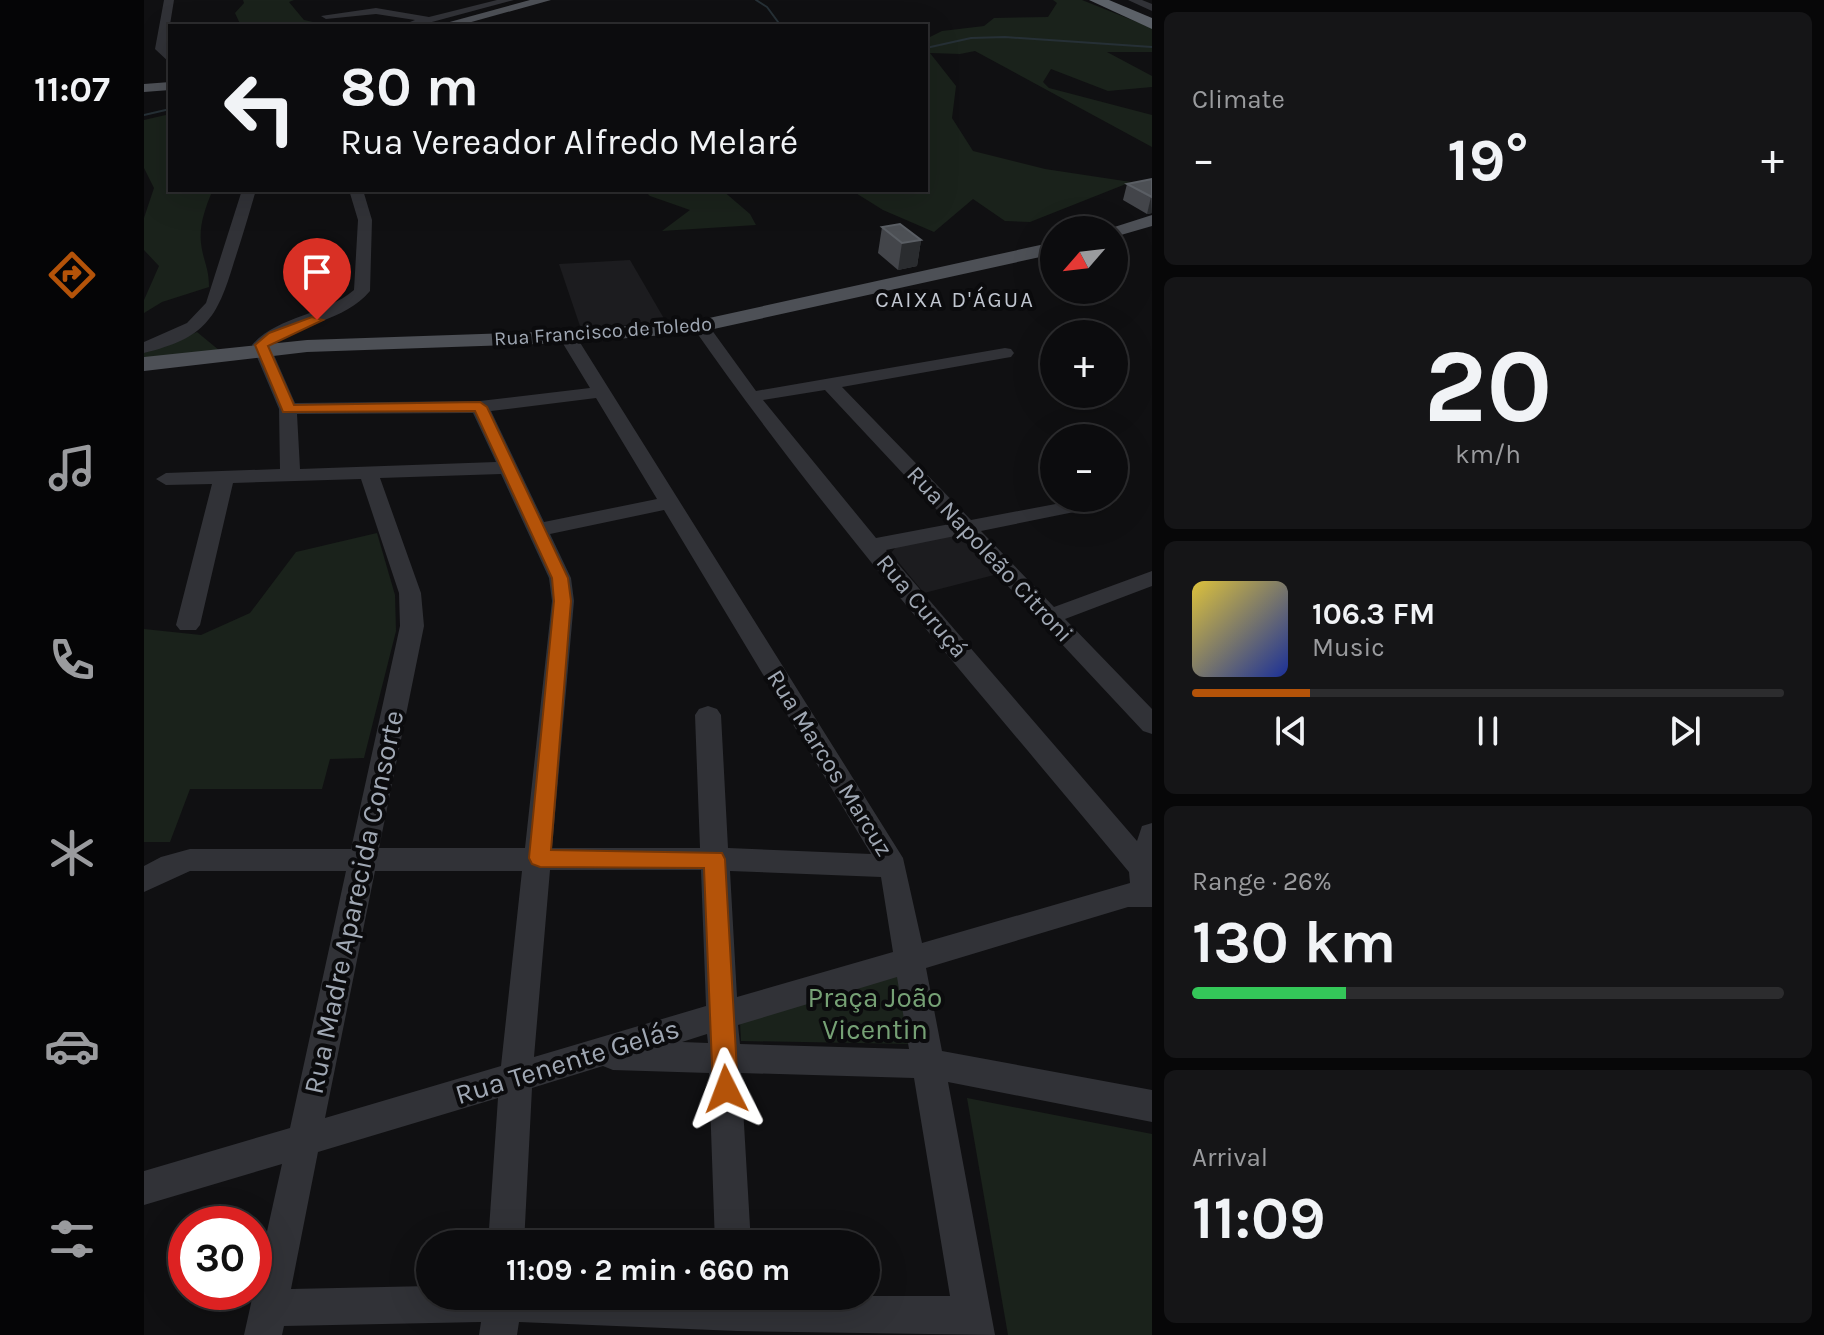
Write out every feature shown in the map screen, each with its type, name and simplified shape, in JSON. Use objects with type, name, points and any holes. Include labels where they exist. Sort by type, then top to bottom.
[{"type":"highway","points":[[1096,0],[1152,24]]},
{"type":"highway","points":[[1112,0],[1152,16]]},
{"type":"main road","points":[[436,23],[545,0]]},
{"type":"main road","points":[[466,24],[559,0]]},
{"type":"main road","points":[[144,90],[168,88]]},
{"type":"main road","points":[[1128,227],[1152,220]]},
{"type":"main road","name":"Rua Francisco de Toledo","points":[[144,364],[356,343],[568,337],[700,326],[1040,251]]},
{"type":"street","points":[[168,58],[160,49],[159,26],[169,0]]},
{"type":"street","points":[[326,0],[326,21],[374,6],[436,23],[509,0]]},
{"type":"street","points":[[449,0],[489,5]]},
{"type":"street","points":[[1133,0],[1152,8]]},
{"type":"street","points":[[144,50],[160,49]]},
{"type":"street","points":[[144,348],[181,335],[205,319],[214,303],[248,192]]},
{"type":"street","points":[[290,475],[288,409],[263,350],[263,342],[332,313],[362,291],[365,220],[357,192]]},
{"type":"street","points":[[365,220],[375,201]]},
{"type":"street","name":"Rua Curuçá","points":[[700,326],[751,397],[1144,884]]},
{"type":"street","name":"Rua Marcos Marcuz","points":[[568,337],[893,866],[974,1325]]},
{"type":"street","points":[[751,397],[1005,353]]},
{"type":"street","name":"Rua Napoleão Citroni","points":[[829,383],[1152,725]]},
{"type":"street","points":[[288,409],[480,407],[601,392]]},
{"type":"street","points":[[480,407],[560,578],[563,601],[540,858],[516,1075],[507,1230]]},
{"type":"street","points":[[166,479],[508,468]]},
{"type":"street","name":"Rua Madre Aparecida Consorte","points":[[266,1322],[412,626],[410,593],[369,474]]},
{"type":"street","points":[[188,625],[224,477]]},
{"type":"street","points":[[538,530],[670,503]]},
{"type":"street","points":[[871,546],[1045,512]]},
{"type":"street","points":[[1049,617],[1152,578]]},
{"type":"street","points":[[708,715],[732,1230]]},
{"type":"street","points":[[1144,884],[1152,834]]},
{"type":"street","points":[[144,880],[155,872],[190,860],[714,859],[893,866]]},
{"type":"street","name":"Rua Tenente Gelás","points":[[144,1188],[910,959],[1144,884]]},
{"type":"street","points":[[591,1054],[929,1064],[1152,1106]]},
{"type":"street","points":[[266,1322],[501,1311],[737,1314],[974,1325]]},
{"type":"shaded area","points":[[630,260],[666,322],[581,329],[559,264]]},
{"type":"shaded area","points":[[958,534],[994,575],[924,593],[891,553],[896,547]]},
{"type":"green space","points":[[243,0],[294,0],[289,2],[304,20],[314,24],[240,24],[235,13],[244,3]]},
{"type":"green space","points":[[1053,0],[1082,0],[1152,28],[1152,52],[1107,52],[1152,76],[1152,87],[1108,91],[1051,69],[1043,82],[1049,88],[1152,115],[1152,147],[975,51],[930,53],[956,86],[952,118],[973,151],[1045,169],[1131,182],[1030,222],[1005,221],[973,199],[934,232],[883,210],[854,192],[928,192],[928,38],[942,31],[984,26],[994,18],[1048,17],[1057,3]]},
{"type":"green space","points":[[168,114],[168,192],[211,194],[201,237],[209,287],[162,302],[144,313],[144,300],[159,266],[144,250],[144,218],[154,188],[144,168],[144,120]]},
{"type":"green space","points":[[646,192],[724,192],[750,214],[756,225],[662,231],[690,210]]},
{"type":"green space","points":[[197,332],[220,351],[144,361],[144,353]]},
{"type":"green space","points":[[377,533],[395,595],[396,631],[364,758],[330,759],[322,789],[190,789],[170,842],[144,842],[144,629],[201,635],[250,613],[296,552]]},
{"type":"green space","name":"Praça João Vicentin","points":[[900,974],[911,1044],[741,1041],[740,1023]]},
{"type":"green space","points":[[967,1098],[1152,1134],[1152,1335],[1008,1335]]},
{"type":"building","points":[[1152,179],[1152,197],[1127,184]]},
{"type":"building","points":[[900,224],[921,240],[902,243],[882,227]]},
{"type":"waterway","points":[[756,0],[767,7],[780,24]]},
{"type":"waterway","points":[[928,48],[971,38],[1005,37],[1152,47]]},
{"type":"waterway","points":[[144,115],[168,109]]},
{"type":"district","name":"CAIXA D'ÁGUA","points":[[955,299]]},
{"type":"route","points":[[317,320],[274,336],[261,345],[288,409],[480,407],[560,578],[563,601],[540,858],[714,859],[726,1089]]}]
